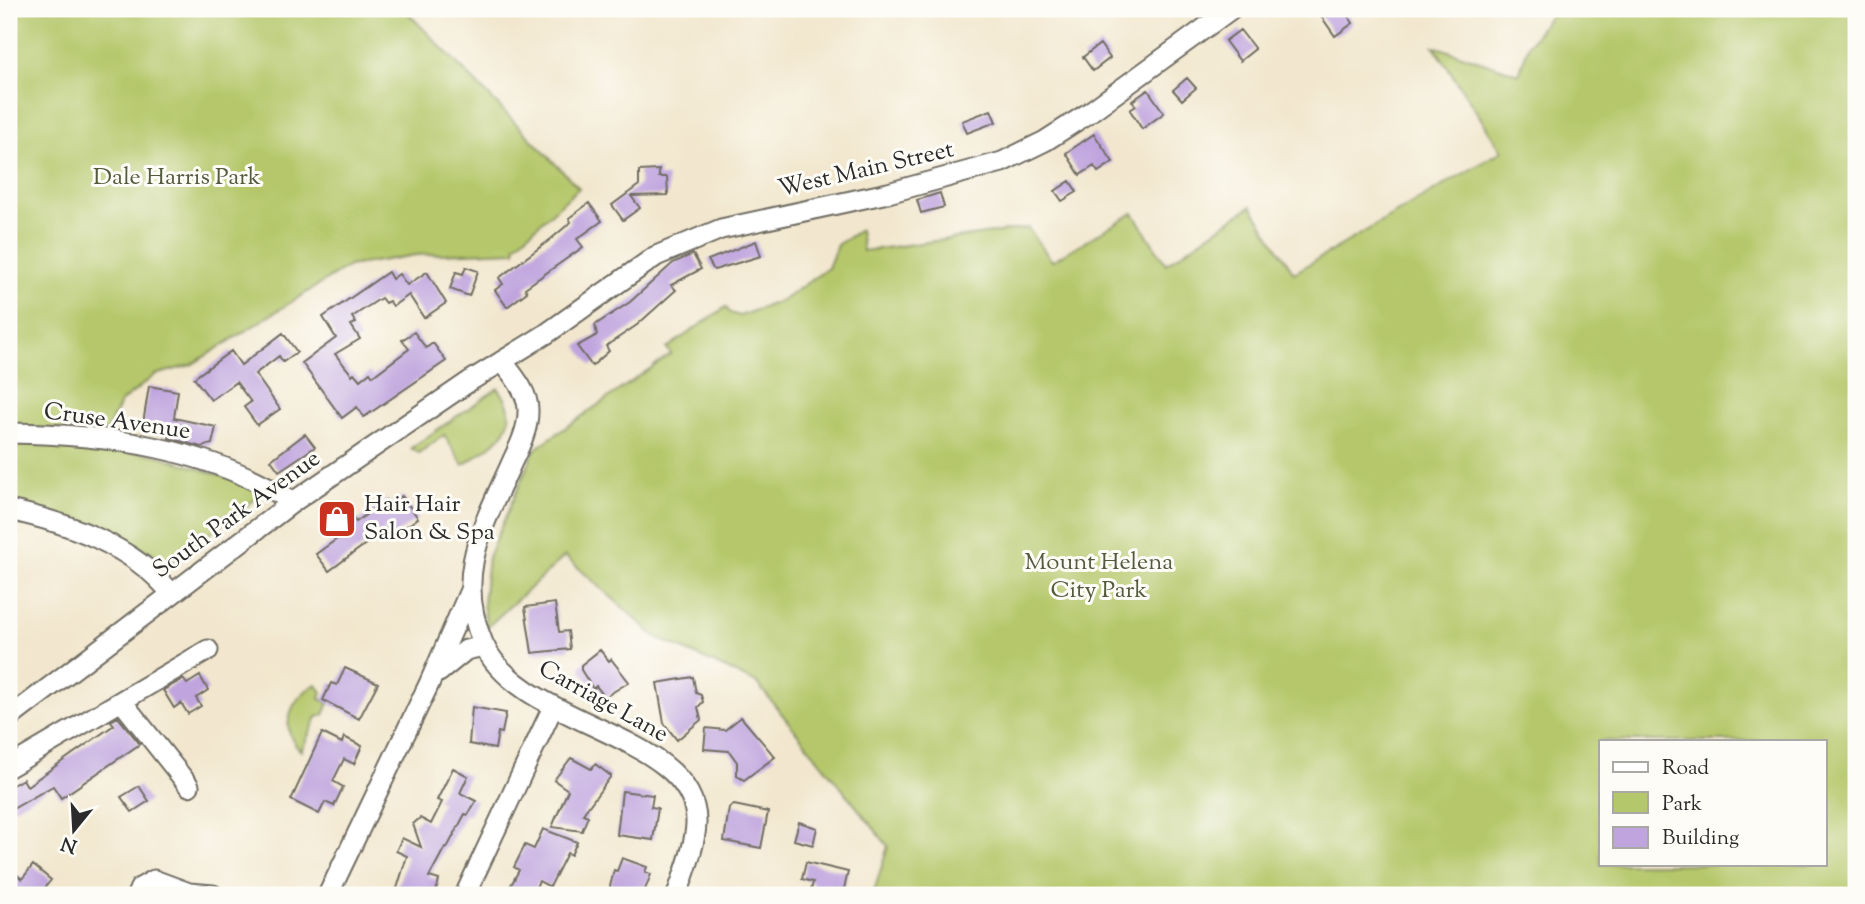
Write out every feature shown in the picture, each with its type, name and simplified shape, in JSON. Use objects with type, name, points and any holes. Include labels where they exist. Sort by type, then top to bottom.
[{"type":"street","name":"West Main Street","points":[[502,361],[546,334],[656,256],[699,235],[957,176],[1024,152],[1087,114],[1231,9]]},
{"type":"street","name":"South Park Avenue","points":[[9,719],[293,502],[502,361]]},
{"type":"street","name":"Carriage Lane","points":[[502,361],[517,379],[528,411],[524,436],[477,540],[470,575],[475,618],[484,646],[509,676],[553,707],[674,769],[692,795],[696,825],[677,895]]},
{"type":"street","name":"Cruse Avenue","points":[[9,433],[87,438],[168,451],[214,463],[261,482],[293,502]]},
{"type":"street","points":[[9,510],[116,546],[152,570],[171,593]]},
{"type":"street","points":[[328,895],[429,684],[471,588]]},
{"type":"street","points":[[429,684],[454,657],[466,650],[484,646]]},
{"type":"street","points":[[9,767],[123,703],[208,650]]},
{"type":"street","points":[[123,703],[189,786]]},
{"type":"street","points":[[465,895],[553,707]]},
{"type":"street","points":[[137,895],[140,888],[155,880],[189,893],[213,895]]},
{"type":"green space","name":"Dale Harris Park","points":[[9,9],[404,9],[579,188],[516,245],[515,251],[416,255],[349,266],[191,365],[155,375],[120,403],[106,433],[9,426]]},
{"type":"green space","name":"Mount Helena City Park","points":[[1555,9],[1856,9],[1856,895],[873,895],[888,846],[757,683],[656,637],[565,556],[487,627],[483,604],[488,557],[535,449],[671,354],[667,348],[726,307],[730,313],[740,316],[783,300],[828,268],[837,245],[860,230],[863,251],[1028,228],[1052,261],[1133,213],[1166,264],[1251,206],[1294,273],[1502,151],[1434,46],[1519,74],[1529,44]]},
{"type":"green space","points":[[498,388],[507,401],[510,413],[508,424],[495,442],[474,458],[463,465],[444,435],[419,453],[411,448]]},
{"type":"green space","points":[[9,440],[85,444],[156,455],[258,487],[261,495],[171,563],[120,537],[74,520],[9,502]]},
{"type":"green space","points":[[316,684],[322,692],[320,699],[329,703],[324,715],[317,717],[301,751],[290,733],[290,714],[300,697]]},
{"type":"building","points":[[1316,9],[1343,9],[1353,23],[1335,36]]},
{"type":"building","points":[[1240,30],[1255,49],[1240,61],[1225,41]]},
{"type":"building","points":[[1100,44],[1110,58],[1093,71],[1083,57]]},
{"type":"building","points":[[1187,78],[1196,88],[1182,100],[1173,90]]},
{"type":"building","points":[[1148,90],[1164,113],[1142,129],[1130,110],[1136,106],[1132,101]]},
{"type":"building","points":[[991,110],[996,122],[967,133],[962,121]]},
{"type":"building","points":[[1094,134],[1113,162],[1098,172],[1094,166],[1080,175],[1066,153]]},
{"type":"building","points":[[659,170],[659,177],[667,177],[668,195],[631,196],[640,208],[623,220],[612,205],[639,185],[639,171]]},
{"type":"building","points":[[1070,181],[1077,192],[1062,201],[1055,191]]},
{"type":"building","points":[[940,193],[944,207],[921,213],[917,200]]},
{"type":"building","points":[[589,203],[602,221],[577,239],[583,247],[525,288],[527,292],[507,307],[495,290],[503,284],[499,278],[551,239],[571,222],[569,218]]},
{"type":"building","points":[[756,241],[761,256],[714,270],[708,260]]},
{"type":"building","points":[[693,254],[701,269],[671,285],[676,290],[637,325],[606,346],[609,351],[592,366],[577,346],[597,335],[595,325],[630,302],[673,263]]},
{"type":"building","points":[[466,267],[478,271],[469,296],[450,289],[456,272],[463,274]]},
{"type":"building","points":[[388,272],[392,279],[399,274],[407,285],[427,272],[446,303],[424,318],[409,295],[393,306],[381,298],[352,317],[356,323],[351,325],[360,339],[335,354],[352,375],[354,373],[360,380],[370,372],[373,376],[409,349],[402,340],[414,332],[426,348],[433,343],[446,361],[364,417],[357,407],[342,418],[302,363],[336,338],[323,317]]},
{"type":"building","points":[[283,333],[297,352],[283,362],[279,356],[255,374],[280,409],[257,425],[244,407],[251,402],[236,382],[211,400],[194,378],[231,351],[241,365]]},
{"type":"building","points":[[149,386],[178,391],[174,418],[216,427],[212,444],[201,447],[169,438],[170,435],[142,430]]},
{"type":"building","points":[[305,434],[315,447],[279,471],[271,460]]},
{"type":"building","points":[[402,496],[418,518],[392,537],[386,529],[329,571],[316,554],[344,534],[331,515],[345,506],[356,522],[386,500],[391,504]]},
{"type":"building","points":[[555,603],[559,632],[568,631],[570,649],[532,653],[525,607]]},
{"type":"building","points":[[600,650],[609,661],[611,659],[629,682],[605,697],[596,686],[593,689],[581,670],[581,665]]},
{"type":"building","points":[[345,668],[378,683],[359,719],[323,700],[331,683],[337,685]]},
{"type":"building","points":[[200,676],[208,690],[196,698],[201,706],[188,714],[181,703],[174,708],[163,690],[183,679],[187,684]]},
{"type":"building","points":[[693,677],[696,693],[701,695],[703,702],[698,707],[701,720],[677,740],[664,723],[657,683]]},
{"type":"building","points":[[472,707],[506,713],[495,749],[469,744]]},
{"type":"building","points":[[118,717],[140,744],[61,798],[53,786],[9,811],[9,787],[23,779],[27,786],[114,725],[111,721]]},
{"type":"building","points":[[741,717],[775,757],[744,780],[737,776],[737,762],[729,751],[704,749],[706,728],[725,730]]},
{"type":"building","points":[[322,733],[342,743],[344,737],[362,746],[354,764],[344,759],[333,781],[343,787],[334,806],[325,802],[319,814],[291,800]]},
{"type":"building","points":[[571,758],[591,769],[595,764],[611,776],[583,814],[588,816],[582,831],[552,827],[568,790],[554,780]]},
{"type":"building","points":[[453,768],[468,776],[460,793],[476,801],[468,815],[465,814],[429,877],[439,880],[435,895],[395,895],[407,856],[396,851],[402,838],[421,847],[413,824],[420,818],[431,824],[442,802],[437,800]]},
{"type":"building","points":[[139,786],[149,801],[132,812],[121,797]]},
{"type":"building","points":[[622,791],[653,795],[651,807],[658,808],[653,840],[617,835]]},
{"type":"building","points":[[734,805],[768,812],[761,848],[724,841],[729,808]]},
{"type":"building","points":[[799,822],[817,828],[813,845],[794,840]]},
{"type":"building","points":[[543,829],[577,842],[571,855],[567,853],[550,887],[539,881],[532,895],[526,895],[510,887],[519,870],[514,867],[525,845],[534,849]]},
{"type":"building","points":[[622,858],[647,867],[645,872],[651,874],[643,895],[608,895],[614,870],[617,871]]},
{"type":"building","points":[[806,862],[848,872],[843,893],[810,895],[813,882],[802,879]]},
{"type":"building","points":[[33,865],[51,880],[39,895],[18,895],[9,888],[9,868],[22,879]]},
{"type":"place","name":"Hair Hair Salon & Spa","points":[[337,519]]}]
